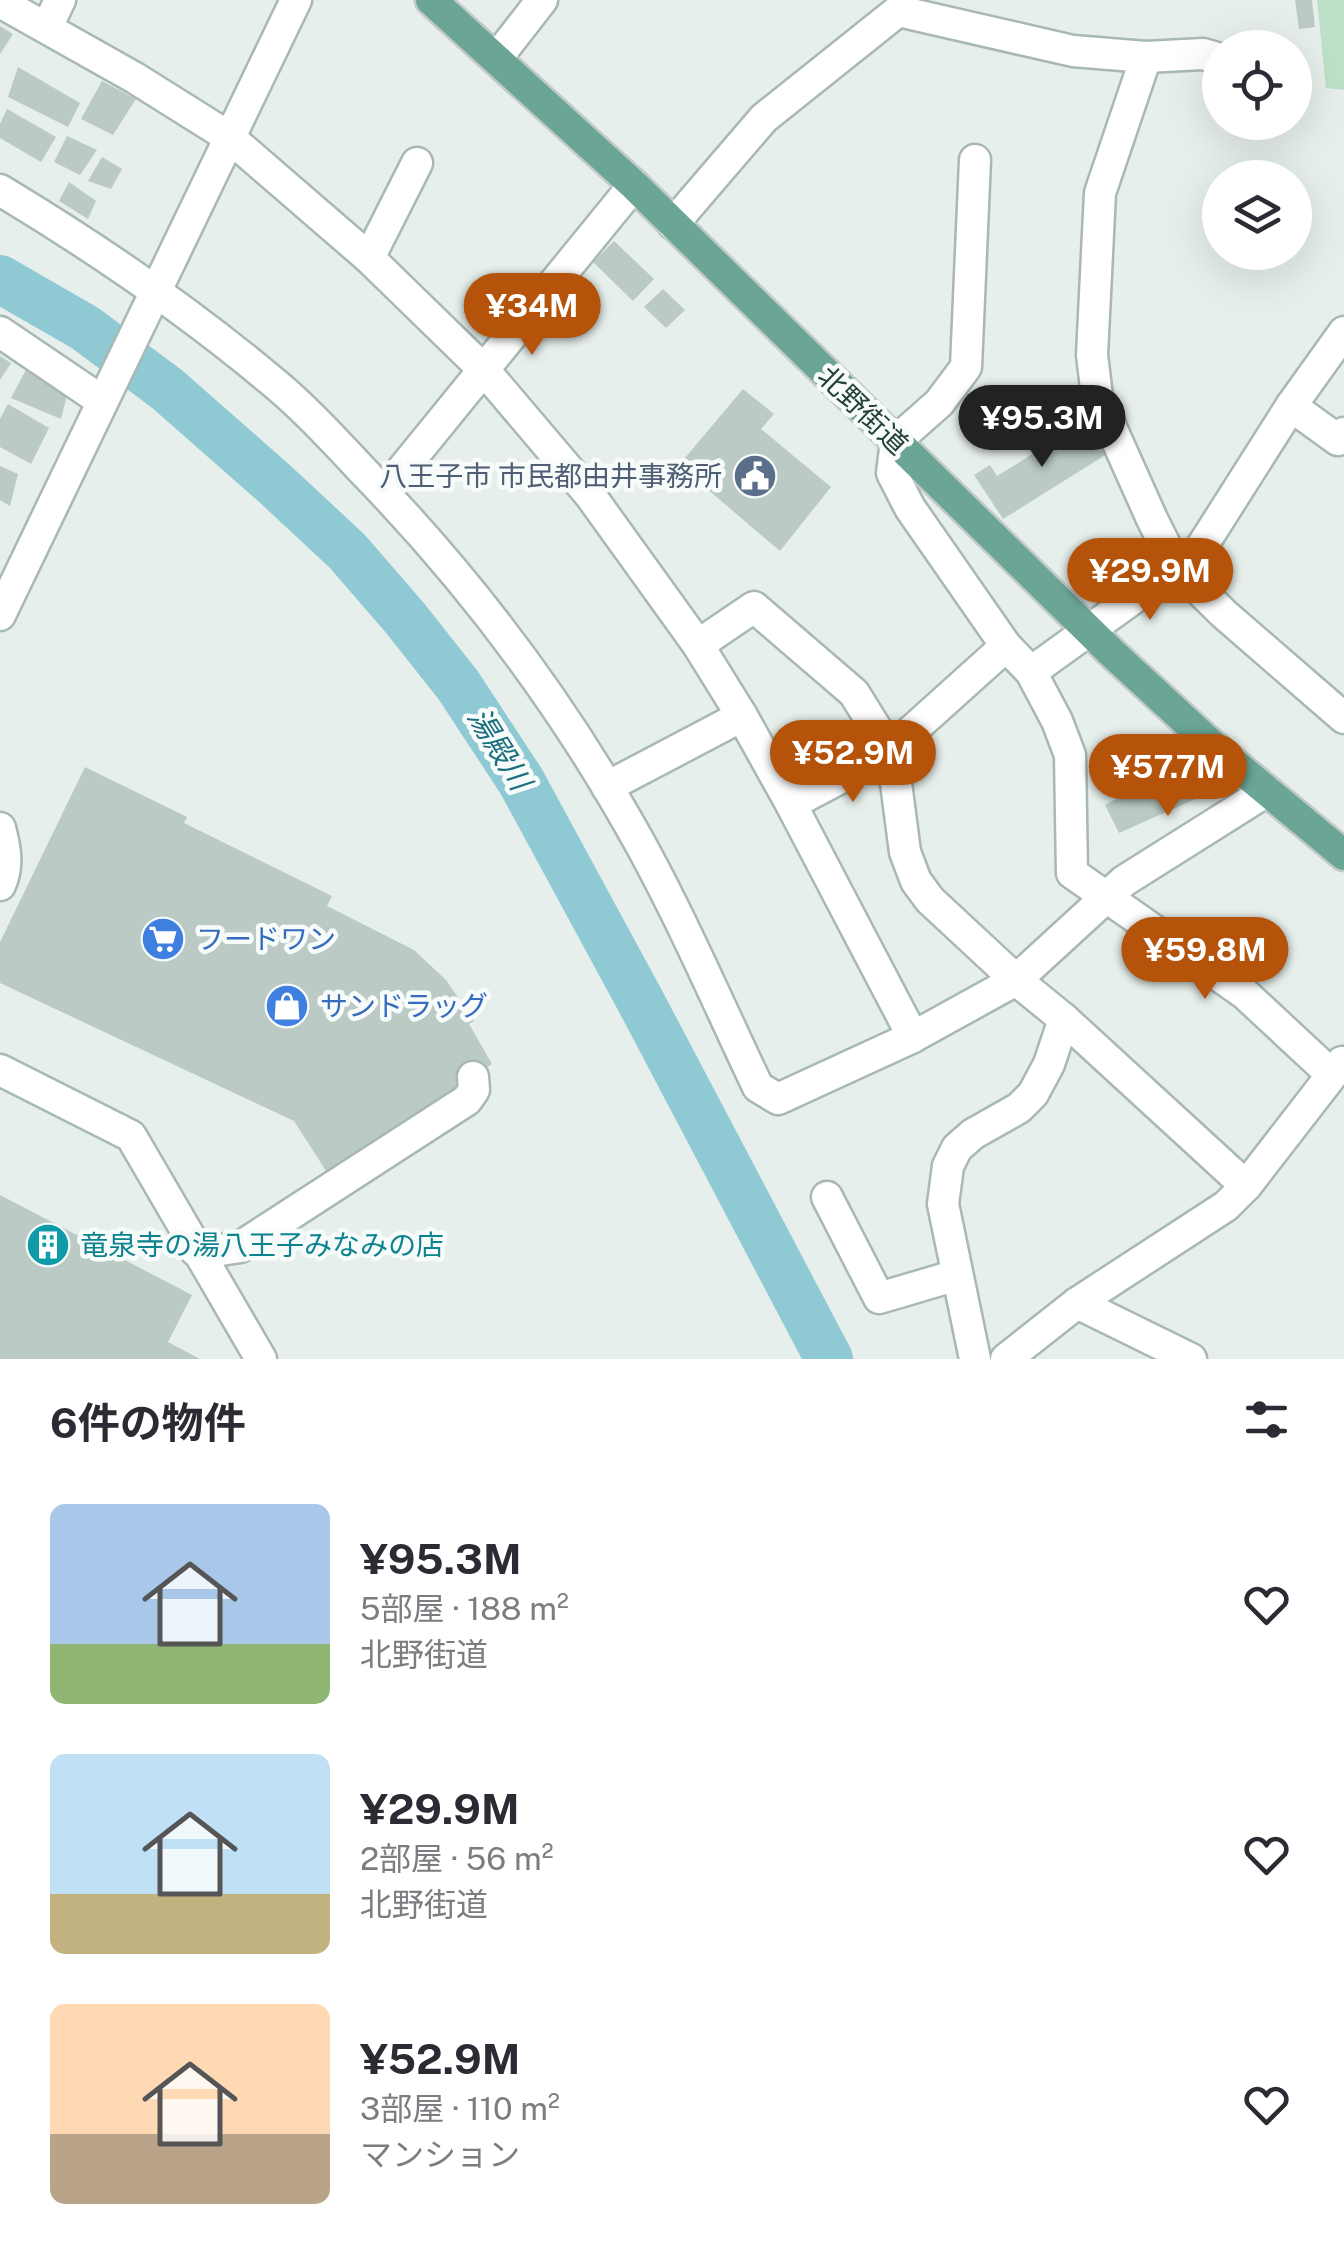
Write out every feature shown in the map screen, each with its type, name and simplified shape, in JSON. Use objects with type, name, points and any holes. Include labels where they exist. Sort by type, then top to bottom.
[{"type":"main road","name":"北野街道","points":[[430,0],[634,186],[1088,630],[1213,746],[1344,855]]},
{"type":"street","points":[[0,614],[296,0]]},
{"type":"street","points":[[496,59],[542,0]]},
{"type":"street","points":[[0,2],[54,14],[135,78],[229,137],[368,258],[484,370],[590,495],[698,645],[791,804],[912,1036]]},
{"type":"street","points":[[672,224],[764,118],[898,12],[1073,52],[1146,57],[1202,54]]},
{"type":"street","points":[[1146,57],[1100,192],[1092,355],[1097,396],[1176,567],[1344,718]]},
{"type":"street","points":[[976,160],[966,367],[939,403],[896,441],[892,473],[910,508],[1006,646],[1031,672],[1056,721],[1070,755],[1072,873],[1245,994],[1338,1067],[1246,1186],[1226,1206],[1077,1303],[1006,1359]]},
{"type":"street","points":[[368,258],[417,163]]},
{"type":"street","points":[[384,492],[634,186]]},
{"type":"street","points":[[0,190],[150,302],[268,378],[325,431],[454,569],[532,670],[607,787],[650,864],[758,1088],[778,1098],[912,1036],[1016,980],[1124,881],[1267,792]]},
{"type":"street","points":[[0,332],[106,394]]},
{"type":"street","points":[[1031,672],[1199,551],[1291,406],[1344,332]]},
{"type":"street","points":[[1291,406],[1338,440],[1344,432]]},
{"type":"street","points":[[698,645],[754,607],[854,693],[880,735],[896,783],[905,852],[916,881],[946,916],[1246,1186]]},
{"type":"street","points":[[791,804],[886,754],[1006,646]]},
{"type":"street","points":[[607,787],[742,716]]},
{"type":"street","points":[[0,828],[6,850],[0,885]]},
{"type":"street","points":[[976,1359],[944,1204],[948,1166],[957,1148],[973,1134],[1020,1108],[1033,1094],[1049,1064],[1064,1019]]},
{"type":"street","points":[[0,1070],[132,1136],[261,1359]]},
{"type":"street","points":[[196,1250],[208,1252],[241,1236],[467,1100],[474,1090],[473,1077]]},
{"type":"street","points":[[826,1197],[878,1298],[957,1275]]},
{"type":"street","points":[[1077,1303],[1191,1359]]},
{"type":"green space","points":[[1317,0],[1344,0],[1344,90],[1326,88]]},
{"type":"building","points":[[1295,0],[1312,0],[1315,27],[1299,29]]},
{"type":"building","points":[[0,26],[13,34],[0,54]]},
{"type":"building","points":[[18,67],[80,103],[68,127],[8,97]]},
{"type":"building","points":[[102,81],[136,99],[113,135],[81,119]]},
{"type":"building","points":[[7,109],[56,137],[41,162],[0,138],[0,124]]},
{"type":"building","points":[[67,136],[97,150],[80,175],[54,162]]},
{"type":"building","points":[[102,157],[122,169],[111,189],[88,181]]},
{"type":"building","points":[[69,182],[96,201],[88,219],[59,201]]},
{"type":"building","points":[[614,241],[654,279],[633,301],[593,262]]},
{"type":"building","points":[[663,289],[685,310],[666,328],[644,307]]},
{"type":"building","points":[[0,356],[11,363],[0,380]]},
{"type":"building","points":[[30,362],[69,387],[61,419],[11,398]]},
{"type":"building","name":"八王子市 市民都由井事務所","points":[[743,389],[774,414],[761,429],[831,487],[780,551],[679,465]]},
{"type":"building","points":[[8,404],[49,428],[31,464],[0,447],[0,419]]},
{"type":"building","points":[[1087,420],[1107,454],[1003,519],[974,475],[990,465],[997,476]]},
{"type":"building","points":[[0,466],[18,474],[10,506],[0,500]]},
{"type":"building","points":[[1167,748],[1176,771],[1189,767],[1202,796],[1119,833],[1105,805],[1116,799],[1106,778]]},
{"type":"building","points":[[85,767],[187,817],[184,823],[332,896],[327,906],[414,950],[446,980],[474,1021],[469,1024],[492,1064],[328,1174],[294,1121],[0,983],[0,942]]},
{"type":"building","name":"竜泉寺の湯八王子みなみの店","points":[[0,1195],[192,1295],[168,1342],[200,1359],[0,1359]]},
{"type":"waterway","name":"湯殿川","points":[[0,279],[85,328],[167,389],[275,484],[347,551],[458,685],[521,781],[829,1359]]},
{"type":"place","name":"八王子市 市民都由井事務所","points":[[755,476]]},
{"type":"place","name":"フードワン","points":[[163,939]]},
{"type":"place","name":"サンドラッグ","points":[[287,1006]]},
{"type":"place","name":"竜泉寺の湯八王子みなみの店","points":[[48,1245]]}]
